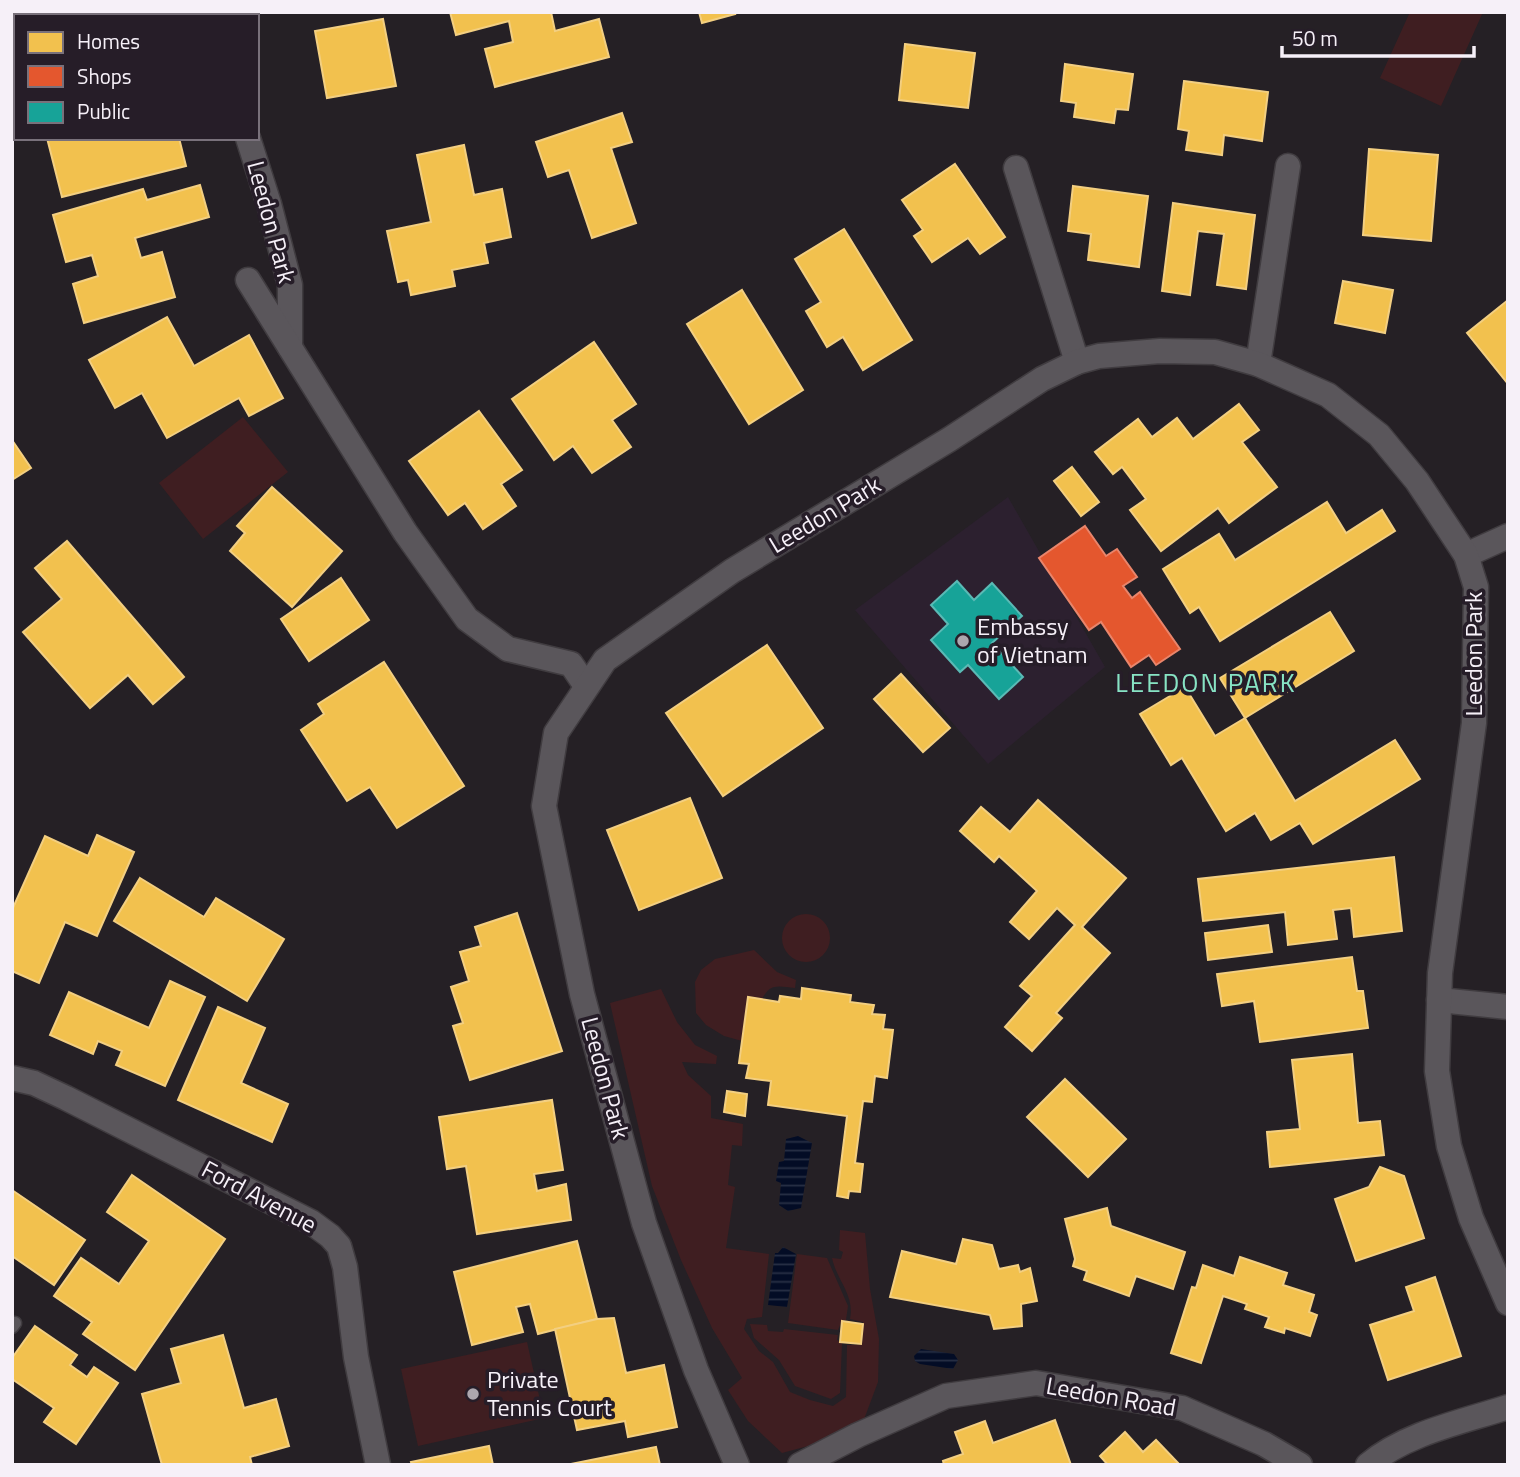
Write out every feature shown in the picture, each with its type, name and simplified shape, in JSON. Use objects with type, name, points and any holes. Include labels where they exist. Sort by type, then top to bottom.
[{"type":"street","name":"Leedon Park","points":[[249,140],[290,285],[290,348]]},
{"type":"street","points":[[1258,364],[1288,166]]},
{"type":"street","points":[[1016,168],[1077,362]]},
{"type":"street","name":"Leedon Park","points":[[248,280],[405,532],[467,619],[508,649],[570,664],[586,686]]},
{"type":"street","name":"Leedon Park","points":[[737,1465],[696,1370],[644,1223],[582,994],[544,806],[556,733],[606,660],[732,571],[950,439],[1042,379],[1077,362],[1099,356],[1160,351],[1214,352],[1258,364],[1328,395],[1379,435],[1417,481],[1466,555],[1476,587],[1474,723],[1440,974],[1437,1072],[1449,1146],[1471,1218],[1508,1303]]},
{"type":"street","points":[[1466,555],[1508,536]]},
{"type":"street","points":[[1439,1000],[1508,1007]]},
{"type":"street","name":"Ford Avenue","points":[[12,1078],[34,1083],[78,1104],[311,1222],[330,1236],[339,1246],[345,1267],[356,1357],[378,1465]]},
{"type":"street","name":"Leedon Road","points":[[800,1465],[858,1435],[946,1396],[1036,1383],[1182,1408],[1264,1444],[1300,1465]]},
{"type":"street","points":[[1368,1465],[1377,1457],[1410,1440],[1508,1406]]},
{"type":"shaded area","points":[[1410,12],[1483,12],[1441,106],[1380,78]]},
{"type":"shaded area","points":[[243,417],[288,472],[203,539],[159,483]]},
{"type":"shaded area","points":[[1008,497],[1105,667],[988,764],[855,610]]},
{"type":"shaded area","points":[[806,914],[823,921],[830,938],[823,955],[806,962],[789,955],[782,938],[789,921]]},
{"type":"shaded area","points":[[754,950],[777,972],[796,980],[795,988],[775,987],[768,990],[762,999],[748,998],[742,1041],[724,1036],[706,1025],[696,1013],[695,982],[701,970],[715,959]]},
{"type":"shaded area","points":[[661,989],[677,1022],[695,1045],[717,1056],[716,1064],[682,1062],[688,1075],[711,1096],[711,1118],[743,1124],[742,1146],[732,1145],[728,1185],[735,1187],[726,1248],[769,1254],[762,1317],[747,1319],[744,1329],[759,1351],[773,1362],[790,1392],[833,1406],[846,1397],[847,1345],[862,1345],[863,1322],[850,1319],[848,1295],[832,1258],[841,1259],[843,1252],[839,1250],[840,1230],[865,1233],[870,1289],[879,1339],[878,1382],[863,1422],[808,1446],[782,1453],[748,1421],[728,1390],[742,1378],[712,1328],[652,1186],[610,1003]]},
{"type":"shaded area","points":[[797,1254],[827,1258],[848,1306],[846,1320],[842,1320],[838,1330],[788,1323]]},
{"type":"shaded area","points":[[750,1324],[767,1325],[768,1331],[783,1332],[784,1329],[838,1335],[837,1340],[842,1343],[840,1393],[831,1399],[795,1386],[779,1360],[754,1338]]},
{"type":"shaded area","name":"Private Tennis Court","points":[[527,1342],[544,1418],[418,1446],[401,1369]]},
{"type":"water","points":[[798,1136],[812,1143],[801,1208],[788,1211],[779,1205],[781,1183],[776,1181],[779,1162],[784,1161],[786,1139]]},
{"type":"water","points":[[783,1247],[796,1254],[787,1307],[768,1305],[775,1253]]},
{"type":"water","points":[[921,1349],[954,1354],[958,1360],[953,1369],[920,1364],[915,1361],[914,1356]]},
{"type":"building: Homes","points":[[15,12],[84,14],[16,14]]},
{"type":"building: Homes","points":[[450,12],[551,12],[555,31],[599,19],[609,57],[495,87],[485,49],[513,42],[509,21],[456,35]]},
{"type":"building: Homes","points":[[699,12],[734,12],[735,14],[702,23]]},
{"type":"building: Homes","points":[[383,19],[396,86],[327,98],[315,31]]},
{"type":"building: Homes","points":[[905,44],[975,53],[968,108],[899,100]]},
{"type":"building: Homes","points":[[1065,64],[1133,74],[1128,110],[1116,109],[1114,123],[1074,117],[1076,103],[1061,101]]},
{"type":"building: Homes","points":[[1184,81],[1268,92],[1262,141],[1224,135],[1222,155],[1186,150],[1189,131],[1178,129]]},
{"type":"building: Homes","points":[[622,113],[632,142],[611,148],[636,223],[592,238],[569,170],[548,177],[536,142]]},
{"type":"building: Homes","points":[[48,140],[180,140],[186,166],[62,197]]},
{"type":"building: Homes","points":[[464,145],[474,195],[502,189],[511,237],[484,243],[488,263],[452,270],[455,286],[411,295],[408,280],[398,282],[387,231],[431,222],[417,155]]},
{"type":"building: Homes","points":[[1369,149],[1438,155],[1431,241],[1363,235]]},
{"type":"building: Homes","points":[[955,164],[1005,237],[980,254],[968,238],[932,262],[914,236],[923,230],[902,200]]},
{"type":"building: Homes","points":[[200,185],[209,217],[135,238],[141,258],[162,252],[175,297],[84,323],[73,284],[98,276],[92,255],[66,262],[53,215],[143,189],[147,200]]},
{"type":"building: Homes","points":[[1073,186],[1148,196],[1139,267],[1088,260],[1091,234],[1068,231]]},
{"type":"building: Homes","points":[[1173,203],[1255,215],[1246,289],[1217,285],[1224,234],[1198,231],[1190,295],[1162,291]]},
{"type":"building: Homes","points":[[844,229],[912,340],[863,370],[843,337],[827,347],[806,311],[821,302],[795,259]]},
{"type":"building: Homes","points":[[1343,281],[1393,290],[1385,333],[1335,323]]},
{"type":"building: Homes","points":[[742,290],[803,390],[749,424],[687,324]]},
{"type":"building: Homes","points":[[1508,300],[1508,384],[1467,333]]},
{"type":"building: Homes","points":[[167,317],[194,366],[249,335],[283,398],[249,416],[239,398],[167,438],[142,393],[115,408],[89,360]]},
{"type":"building: Homes","points":[[594,342],[636,404],[612,420],[631,447],[592,473],[573,446],[554,460],[512,399]]},
{"type":"building: Homes","points":[[1239,404],[1259,430],[1242,442],[1277,487],[1229,523],[1218,508],[1161,551],[1130,510],[1146,499],[1122,467],[1113,474],[1095,452],[1138,419],[1152,437],[1177,418],[1193,439]]},
{"type":"building: Homes","points":[[479,411],[522,470],[501,484],[516,506],[483,529],[465,503],[448,515],[409,461]]},
{"type":"building: Homes","points":[[12,440],[31,468],[12,480]]},
{"type":"building: Homes","points":[[1072,467],[1099,502],[1081,516],[1054,481]]},
{"type":"building: Homes","points":[[272,487],[342,551],[292,607],[230,551],[245,533],[237,526]]},
{"type":"building: Homes","points":[[1327,502],[1346,533],[1382,510],[1395,531],[1220,641],[1199,607],[1190,613],[1163,569],[1219,534],[1235,560]]},
{"type":"building: Homes","points":[[67,541],[184,677],[153,704],[128,675],[90,708],[23,632],[62,599],[35,568]]},
{"type":"building: Homes","points":[[341,578],[369,620],[309,661],[281,619]]},
{"type":"building: Homes","points":[[1330,612],[1354,651],[1245,718],[1220,678]]},
{"type":"building: Homes","points":[[767,645],[823,728],[723,796],[666,713]]},
{"type":"building: Homes","points":[[384,662],[464,786],[397,828],[370,787],[347,801],[301,730],[324,714],[318,704]]},
{"type":"building: Homes","points":[[901,674],[950,728],[923,752],[874,699]]},
{"type":"building: Homes","points":[[1185,687],[1215,736],[1245,718],[1295,801],[1395,740],[1420,779],[1313,844],[1300,823],[1271,840],[1255,813],[1226,831],[1182,758],[1171,765],[1140,714]]},
{"type":"building: Homes","points":[[690,798],[722,878],[639,910],[607,830]]},
{"type":"building: Homes","points":[[1038,800],[1126,878],[1082,927],[1110,953],[1056,1013],[1062,1018],[1032,1051],[1005,1027],[1032,996],[1020,986],[1075,925],[1057,908],[1029,939],[1010,922],[1037,891],[999,856],[994,862],[960,831],[981,807],[1010,832]]},
{"type":"building: Homes","points":[[97,835],[134,852],[97,936],[65,922],[39,983],[12,971],[12,910],[45,836],[88,856]]},
{"type":"building: Homes","points":[[1394,857],[1402,931],[1354,937],[1351,908],[1333,910],[1337,939],[1288,945],[1285,912],[1203,921],[1198,879]]},
{"type":"building: Homes","points":[[140,878],[204,917],[216,898],[284,939],[247,1001],[114,921]]},
{"type":"building: Homes","points":[[517,913],[562,1051],[470,1080],[453,1026],[463,1023],[451,987],[469,981],[460,952],[481,946],[475,927]]},
{"type":"building: Homes","points":[[1268,925],[1272,952],[1208,960],[1205,933]]},
{"type":"building: Homes","points":[[1352,957],[1357,991],[1363,991],[1368,1028],[1260,1042],[1254,1001],[1222,1006],[1217,974]]},
{"type":"building: Homes","points":[[170,981],[205,997],[165,1086],[116,1065],[122,1051],[98,1041],[93,1054],[50,1035],[69,992],[149,1028]]},
{"type":"building: Homes","points":[[802,988],[851,995],[850,1002],[874,1005],[872,1014],[885,1015],[883,1029],[893,1030],[887,1078],[875,1076],[872,1102],[863,1101],[855,1163],[863,1164],[860,1192],[849,1191],[848,1198],[837,1196],[847,1116],[768,1105],[771,1081],[746,1078],[749,1064],[739,1063],[748,997],[779,1002],[780,996],[801,999]]},
{"type":"building: Homes","points":[[218,1007],[265,1028],[241,1083],[288,1104],[272,1142],[178,1100]]},
{"type":"building: Homes","points":[[1352,1054],[1358,1123],[1380,1121],[1384,1155],[1270,1167],[1267,1132],[1300,1129],[1292,1060]]},
{"type":"building: Homes","points":[[1065,1079],[1126,1139],[1088,1177],[1027,1117]]},
{"type":"building: Homes","points":[[727,1091],[747,1094],[745,1116],[724,1112]]},
{"type":"building: Homes","points":[[552,1100],[563,1170],[534,1174],[537,1191],[566,1184],[571,1220],[477,1234],[466,1166],[447,1169],[439,1117]]},
{"type":"building: Homes","points":[[1380,1167],[1404,1176],[1424,1238],[1356,1261],[1335,1199],[1369,1187]]},
{"type":"building: Homes","points":[[132,1175],[225,1239],[135,1370],[83,1334],[92,1322],[54,1296],[81,1258],[119,1284],[149,1241],[107,1212]]},
{"type":"building: Homes","points":[[12,1190],[85,1240],[54,1285],[12,1256]]},
{"type":"building: Homes","points":[[1107,1208],[1111,1226],[1185,1252],[1173,1289],[1136,1276],[1129,1296],[1084,1280],[1087,1271],[1073,1266],[1075,1259],[1065,1219]]},
{"type":"building: Homes","points":[[963,1239],[992,1245],[999,1269],[1018,1265],[1020,1272],[1030,1268],[1037,1301],[1021,1304],[1022,1326],[994,1329],[990,1315],[890,1297],[902,1251],[956,1264]]},
{"type":"building: Homes","points":[[577,1241],[597,1319],[538,1334],[530,1304],[516,1307],[523,1332],[472,1345],[454,1272]]},
{"type":"building: Homes","points":[[1240,1257],[1287,1273],[1283,1285],[1314,1295],[1309,1312],[1317,1315],[1310,1336],[1285,1328],[1284,1333],[1265,1327],[1269,1317],[1245,1309],[1247,1304],[1223,1296],[1201,1363],[1171,1353],[1192,1287],[1196,1288],[1203,1265],[1234,1276]]},
{"type":"building: Homes","points":[[1435,1277],[1461,1356],[1388,1380],[1370,1325],[1414,1311],[1406,1287]]},
{"type":"building: Homes","points":[[614,1318],[626,1373],[664,1365],[677,1427],[628,1437],[625,1421],[577,1430],[555,1329],[597,1319]]},
{"type":"building: Homes","points":[[842,1321],[863,1324],[861,1344],[840,1342]]},
{"type":"building: Homes","points":[[35,1326],[77,1355],[70,1365],[87,1377],[94,1367],[118,1383],[76,1444],[44,1422],[54,1408],[12,1379],[12,1358]]},
{"type":"building: Homes","points":[[223,1335],[244,1408],[276,1399],[289,1446],[250,1457],[252,1465],[162,1465],[142,1394],[181,1383],[171,1349]]},
{"type":"building: Homes","points":[[1055,1420],[1071,1465],[944,1465],[943,1461],[963,1454],[955,1432],[985,1421],[993,1443]]},
{"type":"building: Homes","points":[[1125,1432],[1143,1452],[1156,1440],[1180,1465],[1108,1465],[1100,1456]]},
{"type":"building: Homes","points":[[489,1446],[493,1465],[412,1465],[411,1462]]},
{"type":"building: Homes","points":[[656,1447],[660,1465],[566,1465]]},
{"type":"building: Shops","points":[[1085,526],[1106,556],[1117,549],[1137,577],[1123,586],[1132,598],[1140,592],[1180,649],[1156,665],[1149,655],[1131,667],[1101,622],[1089,630],[1039,558]]},
{"type":"building: Public","name":"Embassy of Vietnam","points":[[957,581],[974,600],[992,583],[1022,616],[992,643],[1023,677],[999,699],[968,665],[960,672],[931,640],[948,624],[931,605]]},
{"type":"place","name":"Embassy of Vietnam","points":[[963,641]]},
{"type":"place","name":"Private Tennis Court","points":[[473,1394]]},
{"type":"district","name":"LEEDON PARK","points":[[1206,683]]}]
